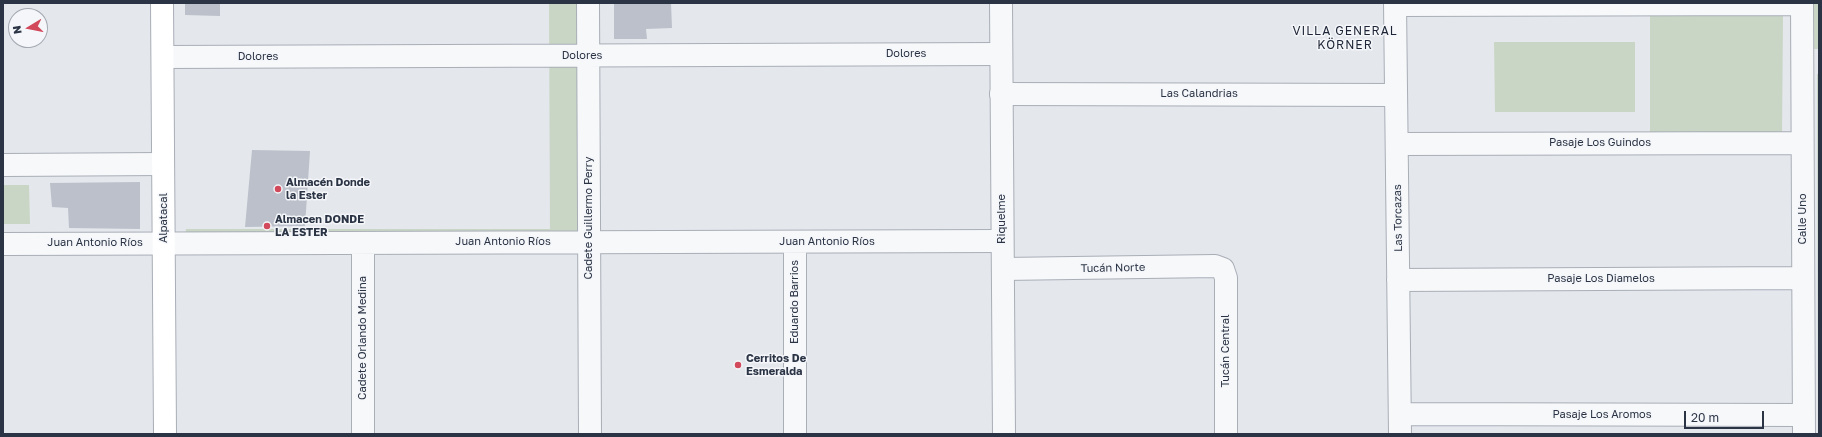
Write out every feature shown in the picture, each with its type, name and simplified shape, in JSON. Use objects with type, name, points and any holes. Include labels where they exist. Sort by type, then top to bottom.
[{"type":"main road","name":"Alpatacal","points":[[162,3],[164,434]]},
{"type":"street","name":"Cadete Guillermo Perry","points":[[588,3],[590,434]]},
{"type":"street","name":"Riquelme","points":[[1001,3],[1004,434]]},
{"type":"street","points":[[1395,4],[1802,4]]},
{"type":"street","name":"Las Torcazas","points":[[1395,4],[1400,424]]},
{"type":"street","name":"Calle Uno","points":[[1802,4],[1810,62],[1802,143],[1804,424]]},
{"type":"street","name":"Dolores","points":[[163,57],[1002,54]]},
{"type":"street","name":"Las Calandrias","points":[[1001,94],[1396,94]]},
{"type":"street","name":"Pasaje Los Guindos","points":[[1397,144],[1802,143]]},
{"type":"street","points":[[3,165],[163,164]]},
{"type":"street","name":"Juan Antonio Ríos","points":[[3,244],[1002,241]]},
{"type":"street","name":"Eduardo Barrios","points":[[795,242],[795,434]]},
{"type":"street","name":"Cadete Orlando Medina","points":[[363,243],[364,434]]},
{"type":"street","name":"Tucán Norte","points":[[1003,269],[1215,266],[1223,269]]},
{"type":"street","name":"Tucán Central","points":[[1223,269],[1226,278],[1226,434]]},
{"type":"street","name":"Pasaje Los Diamelos","points":[[1398,280],[1803,278]]},
{"type":"street","name":"Pasaje Los Aromos","points":[[1400,424],[1804,424]]},
{"type":"green space","points":[[549,3],[580,3],[580,237],[185,238],[186,229],[550,229]]},
{"type":"green space","points":[[1813,3],[1819,3],[1819,49],[1814,49]]},
{"type":"green space","points":[[1650,15],[1783,16],[1782,136],[1650,136]]},
{"type":"green space","points":[[1494,42],[1635,42],[1635,112],[1495,112]]},
{"type":"green space","points":[[1817,74],[1819,74],[1819,434],[1818,434]]},
{"type":"green space","points":[[3,185],[29,185],[30,224],[3,224]]},
{"type":"building","points":[[185,3],[220,3],[220,16],[185,15]]},
{"type":"building","points":[[614,3],[671,3],[672,28],[646,29],[647,39],[614,39]]},
{"type":"building","name":"Almacén Donde la Ester","points":[[252,150],[310,151],[305,226],[245,227]]},
{"type":"building","points":[[140,182],[140,229],[69,228],[68,208],[52,207],[50,183]]},
{"type":"place","name":"Almacén Donde la Ester","points":[[278,189]]},
{"type":"place","name":"Almacen DONDE LA ESTER","points":[[267,226]]},
{"type":"place","name":"Cerritos De Esmeralda","points":[[738,365]]},
{"type":"district","name":"VILLA GENERAL KÖRNER","points":[[1345,38]]}]
